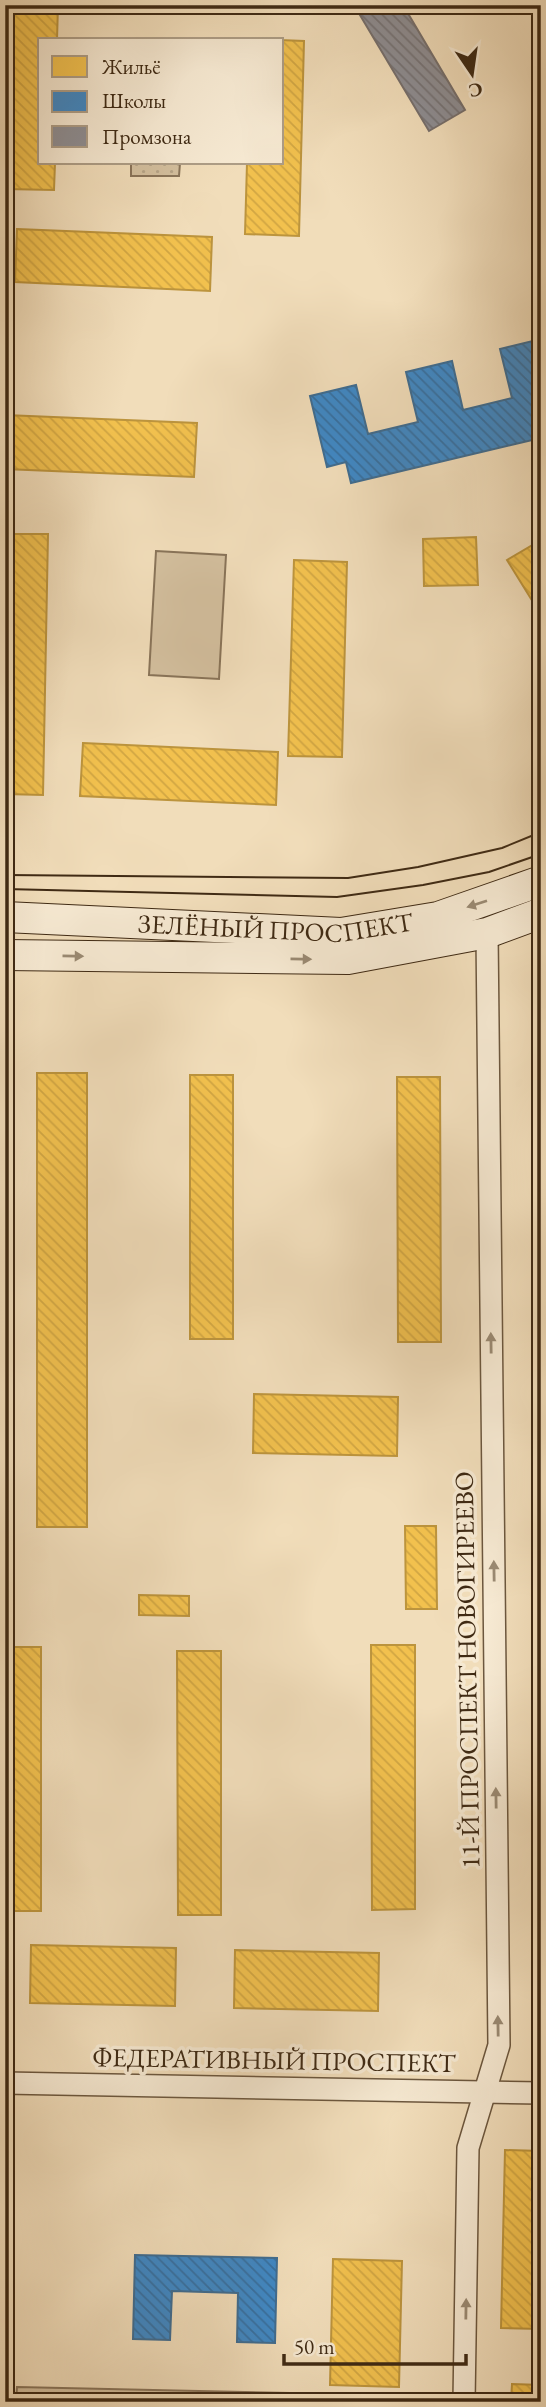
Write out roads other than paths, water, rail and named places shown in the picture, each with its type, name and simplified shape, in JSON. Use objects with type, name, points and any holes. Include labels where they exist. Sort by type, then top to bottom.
[{"type":"main road","name":"ЗЕЛЁНЫЙ ПРОСПЕКТ","points":[[5,917],[341,933],[438,917],[541,881]]},
{"type":"main road","name":"ЗЕЛЁНЫЙ ПРОСПЕКТ","points":[[5,956],[348,959],[487,933],[541,913]]},
{"type":"street","name":"11-Й ПРОСПЕКТ НОВОГИРЕЕВО","points":[[464,2402],[468,2148],[499,2045],[487,933]]},
{"type":"street","name":"ФЕДЕРАТИВНЫЙ ПРОСПЕКТ","points":[[5,2083],[541,2093]]},
{"type":"tram line","points":[[5,875],[348,878],[418,867],[502,848],[541,832]]},
{"type":"tram line","points":[[5,889],[337,897],[423,885],[489,872],[541,854]]}]
